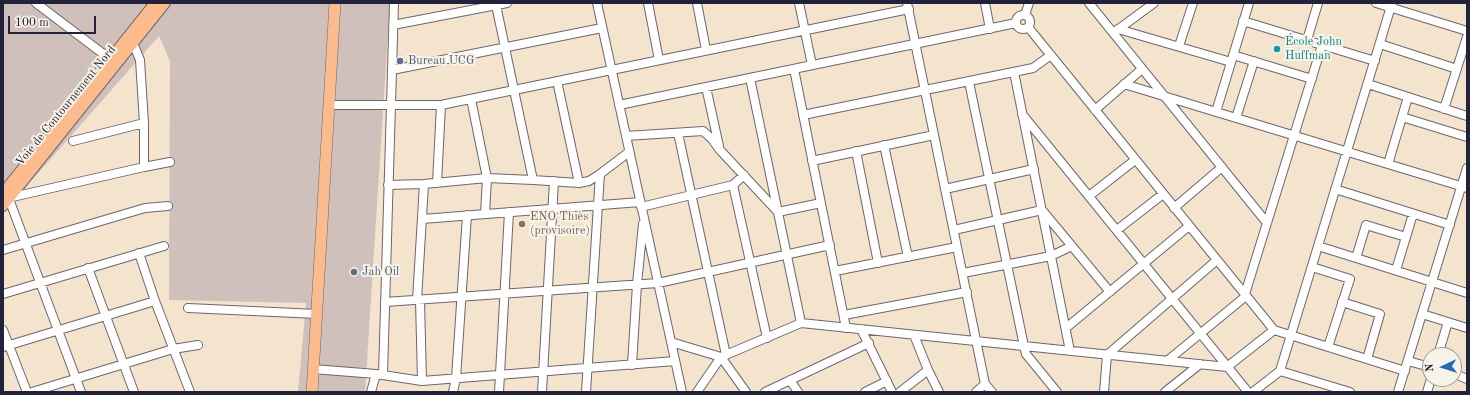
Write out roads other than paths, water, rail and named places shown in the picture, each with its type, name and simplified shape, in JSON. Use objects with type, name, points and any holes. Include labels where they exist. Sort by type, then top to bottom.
[{"type":"highway","points":[[312,392],[335,5]]},
{"type":"main road","name":"Voie de Contournement Nord","points":[[4,198],[110,59],[155,3]]},
{"type":"main road","name":"Voie de Contournement Nord","points":[[4,198],[165,3]]},
{"type":"street","points":[[36,3],[110,59]]},
{"type":"street","points":[[371,392],[380,375],[385,302],[394,3]]},
{"type":"street","points":[[393,25],[507,3]]},
{"type":"street","points":[[597,3],[682,392]]},
{"type":"street","points":[[648,3],[660,60]]},
{"type":"street","points":[[697,3],[706,50]]},
{"type":"street","points":[[799,3],[812,65]]},
{"type":"street","points":[[985,3],[990,28]]},
{"type":"street","points":[[1025,15],[1028,3]]},
{"type":"street","points":[[1088,3],[1115,31],[1142,69],[1267,222]]},
{"type":"street","points":[[1115,31],[1154,3]]},
{"type":"street","points":[[1179,46],[1192,3]]},
{"type":"street","points":[[1216,112],[1249,3]]},
{"type":"street","points":[[1307,40],[1318,3]]},
{"type":"street","points":[[1376,3],[1392,5],[1467,31]]},
{"type":"street","points":[[496,5],[533,180]]},
{"type":"street","points":[[1253,392],[1280,371],[1392,5]]},
{"type":"street","points":[[329,105],[441,105],[805,30],[908,6],[976,340],[986,384],[992,392]]},
{"type":"street","points":[[1025,15],[1018,17],[1016,23],[1017,27],[1021,29],[1028,27]]},
{"type":"street","points":[[1025,15],[1030,20],[1028,27]]},
{"type":"street","points":[[1243,21],[1375,61]]},
{"type":"street","points":[[619,106],[1016,23]]},
{"type":"street","points":[[1028,27],[1274,330],[1405,371]]},
{"type":"street","points":[[392,70],[602,28]]},
{"type":"street","points":[[1115,31],[1232,58],[1254,61],[1312,79]]},
{"type":"street","points":[[1444,109],[1467,37]]},
{"type":"street","points":[[133,43],[140,60],[144,123],[144,167]]},
{"type":"street","points":[[1380,44],[1457,69]]},
{"type":"street","points":[[1167,361],[1245,295],[1322,45]]},
{"type":"street","points":[[803,115],[1033,68],[1051,55]]},
{"type":"street","points":[[1236,118],[1254,61]]},
{"type":"street","points":[[794,69],[846,328]]},
{"type":"street","points":[[1095,110],[1142,69]]},
{"type":"street","points":[[1014,72],[1070,351]]},
{"type":"street","points":[[750,78],[801,323]]},
{"type":"street","points":[[557,81],[579,183]]},
{"type":"street","points":[[969,82],[1026,354],[1057,392]]},
{"type":"street","points":[[1124,84],[1464,187]]},
{"type":"street","points":[[1368,84],[1467,116]]},
{"type":"street","points":[[706,87],[720,149]]},
{"type":"street","points":[[1388,164],[1408,98]]},
{"type":"street","points":[[471,99],[487,178],[485,214]]},
{"type":"street","points":[[437,183],[441,105]]},
{"type":"street","points":[[1022,114],[1248,392]]},
{"type":"street","points":[[1402,117],[1467,138]]},
{"type":"street","points":[[73,141],[144,123]]},
{"type":"street","points":[[626,136],[703,131],[778,212]]},
{"type":"street","points":[[678,133],[708,272],[724,356],[746,392]]},
{"type":"street","points":[[812,161],[934,135]]},
{"type":"street","points":[[884,145],[908,257]]},
{"type":"street","points":[[856,151],[878,263]]},
{"type":"street","points":[[388,185],[424,184],[487,178],[579,183],[589,181],[629,152]]},
{"type":"street","points":[[1089,196],[1136,160]]},
{"type":"street","points":[[82,392],[25,243],[4,198],[170,162]]},
{"type":"street","points":[[1174,208],[1222,167]]},
{"type":"street","points":[[1398,392],[1450,225],[1464,187],[1467,168]]},
{"type":"street","points":[[945,189],[1034,169]]},
{"type":"street","points":[[586,392],[600,174]]},
{"type":"street","points":[[422,219],[598,205],[641,204],[692,195],[733,185],[744,175]]},
{"type":"street","points":[[542,392],[554,181]]},
{"type":"street","points":[[422,381],[418,300],[424,184]]},
{"type":"street","points":[[733,185],[767,338]]},
{"type":"street","points":[[1335,189],[1450,225]]},
{"type":"street","points":[[1117,230],[1163,194]]},
{"type":"street","points":[[778,212],[821,203]]},
{"type":"street","points":[[3,250],[145,208],[168,206]]},
{"type":"street","points":[[954,230],[1042,210]]},
{"type":"street","points":[[1042,210],[1110,292]]},
{"type":"street","points":[[499,392],[509,212]]},
{"type":"street","points":[[1396,270],[1413,214]]},
{"type":"street","points":[[453,392],[456,378],[467,215]]},
{"type":"street","points":[[632,365],[643,216]]},
{"type":"street","points":[[1356,258],[1366,225],[1406,237]]},
{"type":"street","points":[[1066,328],[1189,226]]},
{"type":"street","points":[[385,302],[658,283],[830,245]]},
{"type":"street","points":[[3,294],[164,246]]},
{"type":"street","points":[[963,273],[1051,256],[1072,246]]},
{"type":"street","points":[[1318,246],[1432,282],[1466,290]]},
{"type":"street","points":[[835,271],[957,247]]},
{"type":"street","points":[[139,253],[155,301],[190,392]]},
{"type":"street","points":[[1104,392],[1107,355],[1217,260]]},
{"type":"street","points":[[1312,267],[1350,278],[1328,347]]},
{"type":"street","points":[[88,268],[134,392]]},
{"type":"street","points":[[844,315],[966,292]]},
{"type":"street","points":[[6,346],[155,301]]},
{"type":"street","points":[[1342,302],[1380,314],[1367,359]]},
{"type":"street","points":[[188,308],[317,314]]},
{"type":"street","points":[[1422,314],[1467,328]]},
{"type":"street","points":[[1440,347],[1448,322]]},
{"type":"street","points":[[697,392],[724,356],[801,323],[1227,367],[1274,330]]},
{"type":"street","points":[[861,329],[892,392]]},
{"type":"street","points":[[3,330],[6,346],[27,392]]},
{"type":"street","points":[[914,335],[928,370],[939,392]]},
{"type":"street","points":[[671,342],[724,356]]},
{"type":"street","points":[[765,392],[869,343]]},
{"type":"street","points":[[32,392],[173,349],[198,345]]},
{"type":"street","points":[[313,370],[380,375],[422,381],[675,361]]},
{"type":"street","points":[[1408,361],[1422,365]]},
{"type":"street","points":[[1165,392],[1200,364]]},
{"type":"street","points":[[900,392],[928,370]]},
{"type":"street","points":[[1280,371],[1335,390],[1350,392]]},
{"type":"street","points":[[790,380],[798,392]]},
{"type":"street","points":[[865,392],[887,381]]},
{"type":"street","points":[[976,392],[986,384]]},
{"type":"place","name":"École John Huffman","points":[[1277,49]]},
{"type":"place","name":"Bureau UCG","points":[[400,61]]},
{"type":"place","name":"ENO Thiès (provisoire)","points":[[522,224]]},
{"type":"place","name":"Jah Oil","points":[[354,272]]}]
